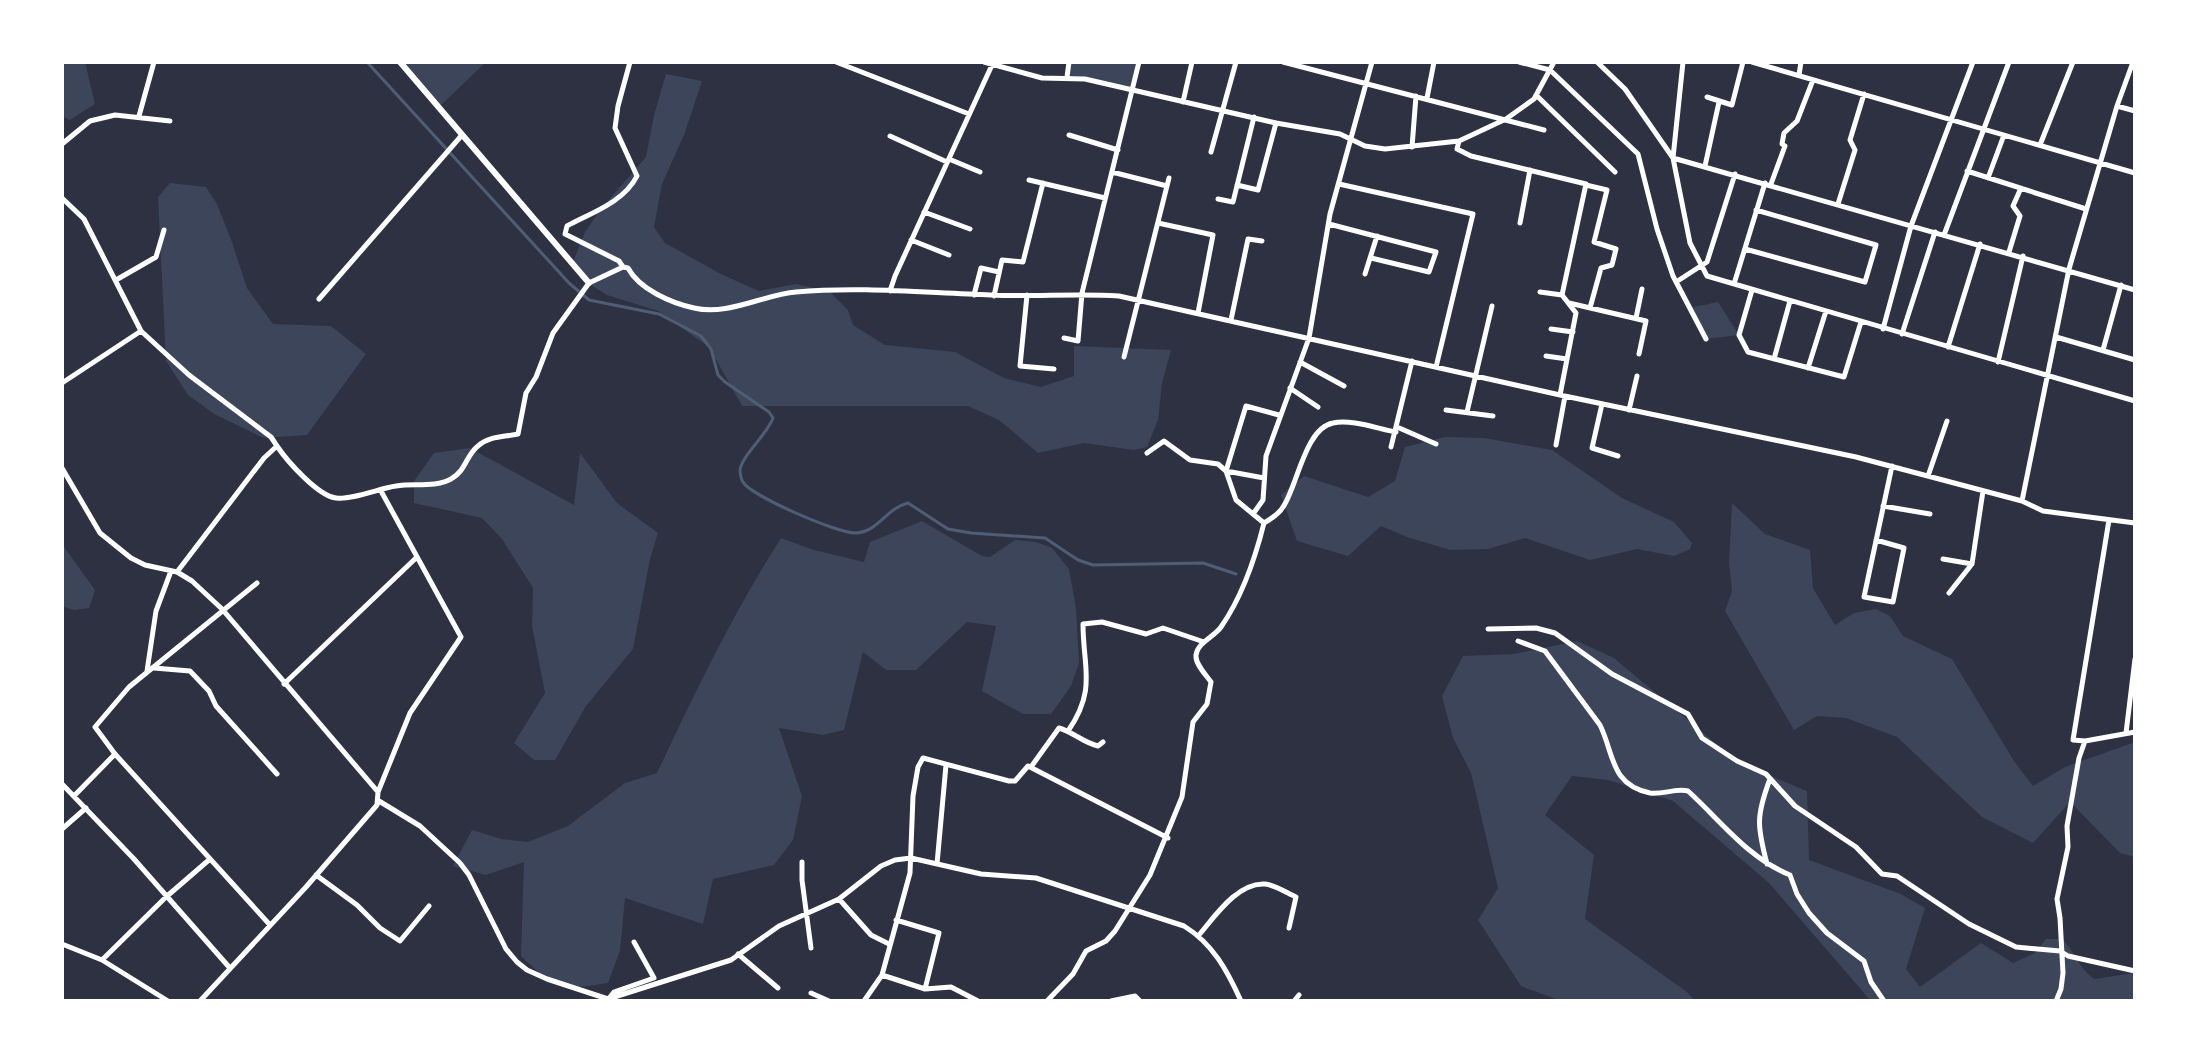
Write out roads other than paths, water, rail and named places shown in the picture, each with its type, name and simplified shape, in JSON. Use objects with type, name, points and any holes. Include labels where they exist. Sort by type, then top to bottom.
[{"type":"street","points":[[139,116],[154,62]]},
{"type":"street","points":[[400,62],[589,283]]},
{"type":"street","points":[[630,62],[615,128],[637,176],[619,198],[567,226],[565,234],[619,261],[628,268],[635,281],[694,308],[717,309],[792,292],[853,289],[994,296],[1082,293],[1139,300],[1562,396],[1892,466],[2022,501],[2043,511],[2135,523]]},
{"type":"street","points":[[836,62],[969,114]]},
{"type":"street","points":[[984,62],[1042,78],[1067,77],[1340,134],[1385,149],[1459,141],[1506,119],[1536,95],[1554,62]]},
{"type":"street","points":[[1067,77],[1069,62]]},
{"type":"street","points":[[1064,338],[1078,341],[1082,293],[1139,62]]},
{"type":"street","points":[[1183,102],[1192,62]]},
{"type":"street","points":[[1211,152],[1236,62]]},
{"type":"street","points":[[1283,62],[1544,130]]},
{"type":"street","points":[[1253,514],[1263,500],[1266,456],[1309,338],[1329,224],[1372,62]]},
{"type":"street","points":[[1427,98],[1434,62]]},
{"type":"street","points":[[1519,62],[1550,70],[1638,154],[1657,229],[1676,282],[1706,339]]},
{"type":"street","points":[[1597,62],[1606,65],[1673,158],[2135,290]]},
{"type":"street","points":[[1683,62],[1673,158],[1690,243],[1707,276],[2135,401]]},
{"type":"street","points":[[1707,97],[1732,105],[1743,62]]},
{"type":"street","points":[[1752,62],[2135,173]]},
{"type":"street","points":[[1799,75],[1801,62]]},
{"type":"street","points":[[1883,329],[1911,226],[1973,62]]},
{"type":"street","points":[[1944,235],[2009,62]]},
{"type":"street","points":[[2040,145],[2073,62]]},
{"type":"street","points":[[2022,501],[2069,269],[2133,62]]},
{"type":"street","points":[[890,291],[992,65]]},
{"type":"street","points":[[1734,284],[1756,210],[1785,146],[1782,144],[1784,133],[1797,121],[1813,80]]},
{"type":"street","points":[[1838,204],[1855,150],[1850,140],[1864,94]]},
{"type":"street","points":[[1412,147],[1416,95]]},
{"type":"street","points":[[1536,95],[1615,172]]},
{"type":"street","points":[[1705,166],[1719,102]]},
{"type":"street","points":[[2117,106],[2135,111]]},
{"type":"street","points":[[62,144],[90,121],[115,115],[170,121]]},
{"type":"street","points":[[1218,199],[1233,202],[1254,117]]},
{"type":"street","points":[[1237,185],[1258,190],[1276,123]]},
{"type":"street","points":[[319,299],[462,135]]},
{"type":"street","points":[[1069,135],[1118,150]]},
{"type":"street","points":[[1988,178],[2004,135]]},
{"type":"street","points":[[890,136],[980,172]]},
{"type":"street","points":[[1459,141],[1457,149],[1471,156],[1607,190],[1594,242],[1616,249],[1612,265],[1601,268],[1590,308]]},
{"type":"street","points":[[1520,223],[1530,170]]},
{"type":"street","points":[[1967,171],[2086,209]]},
{"type":"street","points":[[1112,172],[1167,186]]},
{"type":"street","points":[[1676,282],[1707,262],[1735,174]]},
{"type":"street","points":[[1124,357],[1169,178]]},
{"type":"street","points":[[1029,180],[1105,198]]},
{"type":"street","points":[[994,296],[1002,260],[1023,262],[1043,183]]},
{"type":"street","points":[[1339,184],[1473,214],[1436,367]]},
{"type":"street","points":[[1562,295],[1586,184]]},
{"type":"street","points":[[2009,252],[2020,216],[2013,206],[2021,188]]},
{"type":"street","points":[[62,198],[84,219],[141,331],[189,375],[271,437],[311,483],[336,498],[451,479],[462,471],[477,446],[493,437],[518,434],[526,393],[541,367],[549,340],[589,283],[623,267]]},
{"type":"street","points":[[1745,249],[1865,282],[1873,258],[1876,245],[1756,210]]},
{"type":"street","points":[[924,212],[970,229]]},
{"type":"street","points":[[1158,223],[1213,235],[1198,313]]},
{"type":"street","points":[[1329,224],[1436,252],[1429,272],[1371,258]]},
{"type":"street","points":[[116,280],[156,257],[164,230]]},
{"type":"street","points":[[1902,334],[1935,232]]},
{"type":"street","points":[[1365,274],[1377,236]]},
{"type":"street","points":[[1231,320],[1248,239],[1262,241]]},
{"type":"street","points":[[911,240],[949,255]]},
{"type":"street","points":[[1948,347],[1980,244]]},
{"type":"street","points":[[1998,362],[2023,256]]},
{"type":"street","points":[[974,295],[981,268],[999,272]]},
{"type":"street","points":[[2103,350],[2121,285]]},
{"type":"street","points":[[1636,318],[1642,289]]},
{"type":"street","points":[[1752,290],[1739,335],[1748,352],[1844,377],[1861,322]]},
{"type":"street","points":[[1540,292],[1562,295],[1576,313],[1556,445]]},
{"type":"street","points":[[1027,295],[1020,366],[1054,369]]},
{"type":"street","points":[[1774,359],[1790,301]]},
{"type":"street","points":[[1568,302],[1646,321],[1639,354]]},
{"type":"street","points":[[1467,412],[1492,306]]},
{"type":"street","points":[[1808,368],[1826,311]]},
{"type":"street","points":[[1551,329],[1573,332]]},
{"type":"street","points":[[62,383],[141,331]]},
{"type":"street","points":[[2056,337],[2135,360]]},
{"type":"street","points":[[1546,356],[1567,359]]},
{"type":"street","points":[[1391,447],[1412,361]]},
{"type":"street","points":[[1300,362],[1344,386]]},
{"type":"street","points":[[1629,410],[1637,376]]},
{"type":"street","points":[[1290,388],[1318,407]]},
{"type":"street","points":[[1602,404],[1592,448],[1618,456]]},
{"type":"street","points":[[1264,523],[1236,500],[1226,471],[1246,406],[1279,415]]},
{"type":"street","points":[[1446,410],[1493,416]]},
{"type":"street","points":[[1928,476],[1947,421]]},
{"type":"street","points":[[1047,1001],[1073,974],[1086,951],[1106,941],[1115,931],[1150,875],[1168,838],[1182,797],[1193,722],[1207,704],[1210,689],[1211,682],[1197,662],[1196,653],[1221,627],[1261,544],[1264,523],[1282,511],[1303,458],[1323,428],[1331,423],[1341,423],[1396,430],[1436,444]]},
{"type":"street","points":[[1147,453],[1164,441],[1190,460],[1213,462],[1226,471],[1264,478]]},
{"type":"street","points":[[150,670],[156,611],[174,572],[264,458],[277,446]]},
{"type":"street","points":[[1876,540],[1904,548],[1893,602],[1864,597],[1883,506],[1892,466]]},
{"type":"street","points":[[62,468],[91,519],[108,540],[145,565],[174,572],[192,581],[222,609],[378,792]]},
{"type":"street","points":[[200,1001],[316,875],[379,801],[378,792],[410,713],[461,637],[381,491]]},
{"type":"street","points":[[1949,593],[1972,564],[1983,491]]},
{"type":"street","points":[[1883,506],[1930,514]]},
{"type":"street","points":[[2109,520],[2073,740],[2085,741],[2135,732]]},
{"type":"street","points":[[284,684],[417,557]]},
{"type":"street","points":[[1943,559],[1972,564]]},
{"type":"street","points":[[257,583],[129,687],[95,727],[115,754],[270,925]]},
{"type":"street","points":[[1068,731],[1087,688],[1083,624],[1102,622],[1146,634],[1163,628],[1204,642]]},
{"type":"street","points":[[1488,629],[1536,628],[1555,633],[1612,674],[1688,714],[1702,738],[1737,761],[1766,774],[1795,806],[1856,847],[1882,874],[1897,876],[1969,924],[2016,947],[2060,951],[2068,956],[2135,971]]},
{"type":"street","points":[[1518,641],[1545,651],[1600,725],[1613,767],[1620,777],[1649,793],[1688,791],[1714,819],[1767,865],[1790,875],[1809,913],[1827,933],[1864,961],[1871,982],[1884,1001]]},
{"type":"street","points":[[2126,733],[2135,659]]},
{"type":"street","points":[[150,670],[190,671],[209,691],[216,706],[277,774]]},
{"type":"street","points":[[1031,767],[1059,728],[1090,744],[1098,746],[1103,742]]},
{"type":"street","points":[[2056,1001],[2063,973],[2057,899],[2068,847],[2067,826],[2076,771],[2085,741]]},
{"type":"street","points":[[73,796],[115,754]]},
{"type":"street","points":[[864,1001],[882,975],[896,920],[911,858],[913,796],[918,767],[923,758],[1015,781],[1024,768],[1031,767],[1168,838]]},
{"type":"street","points":[[937,864],[946,765]]},
{"type":"street","points":[[1767,865],[1759,834],[1759,809],[1770,779]]},
{"type":"street","points":[[62,784],[134,859],[229,967]]},
{"type":"street","points":[[379,801],[420,826],[460,863],[506,949],[517,962],[547,979],[607,1000],[718,966],[779,926],[839,899],[888,862],[911,858],[981,874],[1036,878],[1184,926],[1199,935],[1214,951],[1241,1001]]},
{"type":"street","points":[[62,829],[86,808]]},
{"type":"street","points":[[102,960],[210,859]]},
{"type":"street","points":[[802,862],[811,948]]},
{"type":"street","points":[[316,875],[400,941],[429,906]]},
{"type":"street","points":[[1199,935],[1240,893],[1251,886],[1268,884],[1296,897],[1289,928]]},
{"type":"street","points":[[839,899],[871,935],[889,944]]},
{"type":"street","points":[[896,920],[939,933],[925,989]]},
{"type":"street","points":[[607,1000],[614,992],[654,978],[634,942]]},
{"type":"street","points":[[62,944],[102,960],[168,1001]]},
{"type":"street","points":[[738,954],[778,988]]},
{"type":"street","points":[[882,975],[925,989],[951,987],[978,1001]]},
{"type":"street","points":[[811,993],[829,1001]]},
{"type":"street","points":[[1294,1001],[1299,995]]},
{"type":"street","points":[[1111,1001],[1129,996],[1135,996],[1140,1001]]},
{"type":"waterway","points":[[367,62],[569,283],[589,300],[659,314],[701,336],[711,349],[718,375],[773,418],[740,470],[743,482],[761,496],[814,521],[855,533],[870,529],[893,510],[908,503],[948,529],[1045,538],[1078,560],[1093,565],[1203,563],[1236,574]]}]
